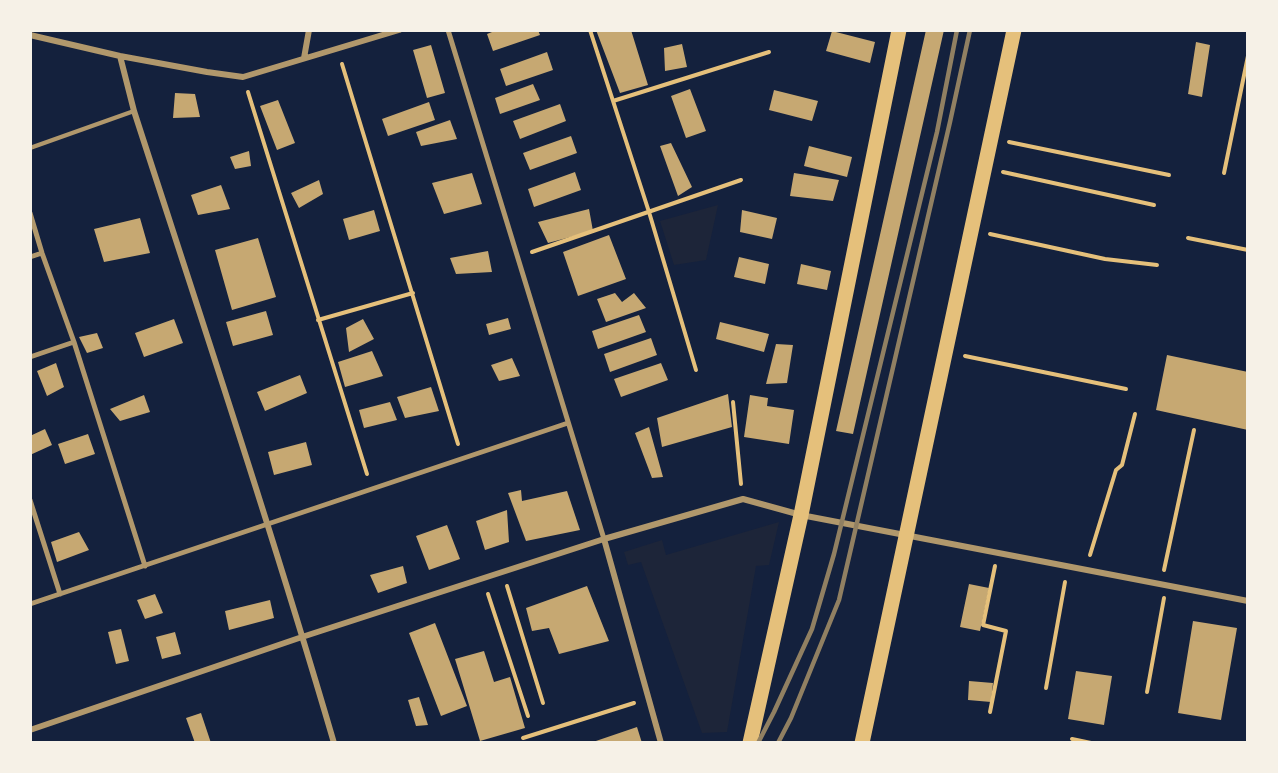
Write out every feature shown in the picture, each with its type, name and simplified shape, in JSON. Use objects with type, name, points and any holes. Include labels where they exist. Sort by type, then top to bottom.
[{"type":"main road","points":[[750,743],[801,514],[899,30]]},
{"type":"main road","points":[[862,743],[1014,30]]},
{"type":"street","points":[[304,58],[309,30]]},
{"type":"street","points":[[30,35],[120,56],[243,77],[399,30]]},
{"type":"street","points":[[448,30],[604,539],[661,743]]},
{"type":"street","points":[[120,56],[134,111],[267,525],[334,743]]},
{"type":"street","points":[[30,213],[74,342],[145,566]]},
{"type":"street","points":[[30,257],[42,253]]},
{"type":"street","points":[[30,357],[74,342]]},
{"type":"street","points":[[30,604],[568,423]]},
{"type":"street","points":[[30,500],[60,594]]},
{"type":"street","points":[[30,730],[483,578],[604,539],[743,500],[906,535],[1248,601]]},
{"type":"lane","points":[[30,148],[134,111]]},
{"type":"path","points":[[590,30],[649,212],[696,370]]},
{"type":"path","points":[[337,48],[463,459]]},
{"type":"path","points":[[614,101],[769,52]]},
{"type":"path","points":[[1224,173],[1248,56]]},
{"type":"path","points":[[243,77],[372,489]]},
{"type":"path","points":[[991,138],[1169,175]]},
{"type":"path","points":[[985,168],[1154,204]]},
{"type":"path","points":[[518,257],[741,180]]},
{"type":"path","points":[[972,230],[1104,259],[1157,265]]},
{"type":"path","points":[[1188,238],[1248,250]]},
{"type":"path","points":[[318,320],[413,293]]},
{"type":"path","points":[[946,352],[1126,389]]},
{"type":"path","points":[[733,402],[743,500]]},
{"type":"path","points":[[1086,570],[1116,470],[1122,465],[1135,414]]},
{"type":"path","points":[[1147,692],[1163,584],[1194,430]]},
{"type":"path","points":[[990,712],[1006,631],[983,626],[998,553]]},
{"type":"path","points":[[1046,688],[1068,566]]},
{"type":"path","points":[[502,572],[543,703]]},
{"type":"path","points":[[483,578],[528,716]]},
{"type":"path","points":[[523,738],[649,699]]},
{"type":"path","points":[[1072,739],[1090,743]]},
{"type":"shaded area","points":[[718,205],[706,260],[674,265],[660,221]]},
{"type":"shaded area","points":[[779,522],[769,565],[756,566],[727,732],[702,733],[641,562],[628,565],[624,552],[662,540],[666,555]]},
{"type":"building","points":[[497,30],[538,30],[540,35],[493,51],[487,34]]},
{"type":"building","points":[[596,30],[631,30],[648,85],[620,93]]},
{"type":"building","points":[[926,30],[944,30],[853,434],[836,431]]},
{"type":"building","points":[[832,31],[875,42],[870,63],[826,51]]},
{"type":"building","points":[[1196,42],[1210,45],[1202,97],[1188,94]]},
{"type":"building","points":[[682,44],[687,67],[665,71],[664,48]]},
{"type":"building","points":[[431,45],[445,93],[427,98],[413,50]]},
{"type":"building","points":[[547,52],[553,70],[506,86],[500,69]]},
{"type":"building","points":[[533,84],[540,100],[500,114],[495,98]]},
{"type":"building","points":[[690,89],[706,131],[686,138],[671,96]]},
{"type":"building","points":[[774,90],[818,101],[812,121],[769,110]]},
{"type":"building","points":[[175,93],[195,94],[200,117],[173,118]]},
{"type":"building","points":[[278,100],[295,143],[277,150],[260,106]]},
{"type":"building","points":[[429,102],[435,120],[388,136],[382,119]]},
{"type":"building","points":[[560,104],[566,121],[520,139],[513,121]]},
{"type":"building","points":[[450,120],[457,139],[421,146],[416,132]]},
{"type":"building","points":[[571,136],[577,153],[530,170],[523,153]]},
{"type":"building","points":[[671,143],[692,187],[678,196],[660,146]]},
{"type":"building","points":[[809,146],[852,157],[847,177],[804,166]]},
{"type":"building","points":[[249,151],[251,166],[235,169],[230,157]]},
{"type":"building","points":[[575,172],[581,190],[534,207],[528,189]]},
{"type":"building","points":[[472,173],[482,204],[444,214],[432,183]]},
{"type":"building","points":[[794,173],[839,180],[833,201],[790,196]]},
{"type":"building","points":[[319,180],[323,194],[299,208],[291,193]]},
{"type":"building","points":[[221,185],[230,209],[198,215],[191,195]]},
{"type":"building","points":[[589,209],[593,231],[548,243],[538,222]]},
{"type":"building","points":[[374,210],[380,231],[349,240],[343,219]]},
{"type":"building","points":[[742,210],[777,218],[772,239],[740,232]]},
{"type":"building","points":[[140,218],[150,253],[104,262],[94,229]]},
{"type":"building","points":[[609,235],[626,279],[578,296],[563,252]]},
{"type":"building","points":[[258,238],[276,297],[232,310],[215,250]]},
{"type":"building","points":[[488,251],[492,272],[456,274],[450,258]]},
{"type":"building","points":[[739,257],[769,264],[765,284],[734,277]]},
{"type":"building","points":[[801,264],[831,271],[827,290],[797,284]]},
{"type":"building","points":[[615,293],[622,302],[634,293],[646,308],[606,322],[597,299]]},
{"type":"building","points":[[266,311],[273,335],[233,346],[226,322]]},
{"type":"building","points":[[639,315],[646,332],[598,349],[592,331]]},
{"type":"building","points":[[508,318],[511,329],[489,335],[486,324]]},
{"type":"building","points":[[174,319],[183,343],[144,357],[135,333]]},
{"type":"building","points":[[363,319],[374,339],[349,352],[346,328]]},
{"type":"building","points":[[720,322],[769,334],[764,352],[716,339]]},
{"type":"building","points":[[97,333],[103,348],[87,353],[79,337]]},
{"type":"building","points":[[651,338],[657,355],[610,372],[604,354]]},
{"type":"building","points":[[776,344],[793,345],[787,383],[766,384]]},
{"type":"building","points":[[372,351],[383,376],[345,387],[338,362]]},
{"type":"building","points":[[1167,355],[1248,372],[1248,430],[1156,410]]},
{"type":"building","points":[[512,358],[520,376],[499,381],[491,365]]},
{"type":"building","points":[[56,363],[64,387],[47,396],[37,371]]},
{"type":"building","points":[[661,363],[668,380],[621,397],[614,379]]},
{"type":"building","points":[[300,375],[307,393],[265,411],[257,392]]},
{"type":"building","points":[[431,387],[439,411],[405,418],[397,397]]},
{"type":"building","points":[[728,394],[732,427],[662,447],[657,418]]},
{"type":"building","points":[[144,395],[150,412],[120,421],[110,409]]},
{"type":"building","points":[[750,395],[768,398],[767,406],[794,410],[789,444],[744,437]]},
{"type":"building","points":[[390,402],[397,420],[364,428],[359,410]]},
{"type":"building","points":[[649,427],[663,477],[652,478],[635,433]]},
{"type":"building","points":[[45,429],[52,445],[30,455],[30,436]]},
{"type":"building","points":[[88,434],[95,454],[65,464],[58,444]]},
{"type":"building","points":[[306,442],[312,465],[274,475],[268,452]]},
{"type":"building","points":[[521,490],[522,501],[567,491],[580,530],[526,541],[508,493]]},
{"type":"building","points":[[507,510],[509,542],[485,550],[476,521]]},
{"type":"building","points":[[447,525],[460,559],[429,570],[416,536]]},
{"type":"building","points":[[79,532],[89,550],[57,562],[51,542]]},
{"type":"building","points":[[403,566],[407,583],[378,593],[370,575]]},
{"type":"building","points":[[969,584],[989,588],[980,631],[960,627]]},
{"type":"building","points":[[587,586],[609,641],[559,654],[549,628],[532,631],[526,608]]},
{"type":"building","points":[[155,594],[163,613],[145,619],[137,600]]},
{"type":"building","points":[[270,600],[274,618],[229,630],[225,611]]},
{"type":"building","points":[[1193,621],[1237,628],[1221,720],[1178,713]]},
{"type":"building","points":[[435,623],[467,706],[441,716],[409,633]]},
{"type":"building","points":[[121,629],[129,661],[116,664],[108,632]]},
{"type":"building","points":[[175,632],[181,654],[162,659],[156,637]]},
{"type":"building","points":[[484,651],[494,682],[510,677],[525,728],[480,741],[455,659]]},
{"type":"building","points":[[1076,671],[1112,676],[1104,725],[1068,719]]},
{"type":"building","points":[[969,681],[993,683],[991,702],[968,700]]},
{"type":"building","points":[[419,697],[428,725],[416,726],[408,700]]},
{"type":"building","points":[[201,713],[211,743],[195,743],[186,718]]},
{"type":"building","points":[[637,727],[642,743],[590,743]]},
{"type":"railway","points":[[758,743],[812,629],[834,554],[937,132],[957,30]]},
{"type":"railway","points":[[778,743],[791,718],[839,600],[970,30]]}]
